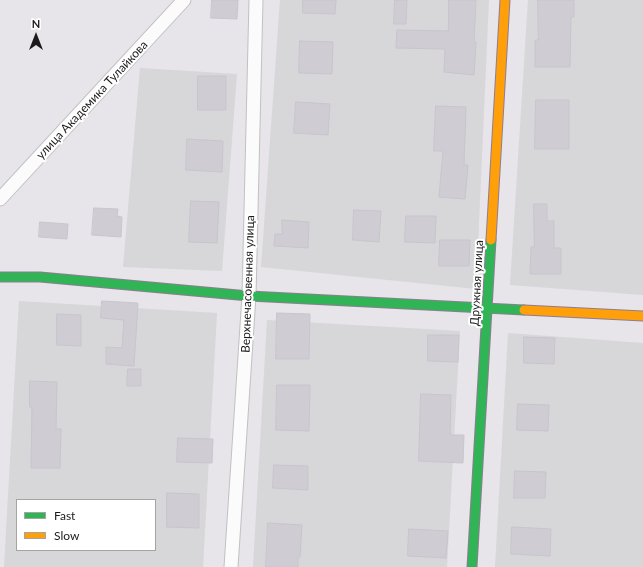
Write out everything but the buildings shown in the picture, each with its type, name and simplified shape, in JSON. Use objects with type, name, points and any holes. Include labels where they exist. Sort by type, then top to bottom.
[{"type":"street","name":"улица Академика Тулайкова","points":[[0,199],[184,0]]},
{"type":"street","name":"Верхнечасовенная улица","points":[[231,567],[248,296],[256,0]]},
{"type":"street","name":"Дружная улица","points":[[472,567],[505,0]]},
{"type":"street","points":[[0,277],[40,277],[248,296],[643,316]]},
{"type":"shaded area","points":[[280,0],[489,0],[476,289],[261,267]]},
{"type":"shaded area","points":[[528,0],[643,0],[643,295],[510,285]]},
{"type":"shaded area","points":[[140,68],[237,74],[222,271],[123,267]]},
{"type":"shaded area","points":[[19,301],[217,313],[203,567],[4,567]]},
{"type":"shaded area","points":[[267,320],[460,331],[447,567],[253,567]]},
{"type":"shaded area","points":[[508,333],[643,343],[643,567],[495,567]]},
{"type":"traffic: fast","points":[[472,567],[491,240]]},
{"type":"traffic: fast","points":[[0,277],[40,277],[249,296],[524,310]]},
{"type":"traffic: slow","points":[[491,240],[505,0]]},
{"type":"traffic: slow","points":[[524,310],[643,316]]}]
